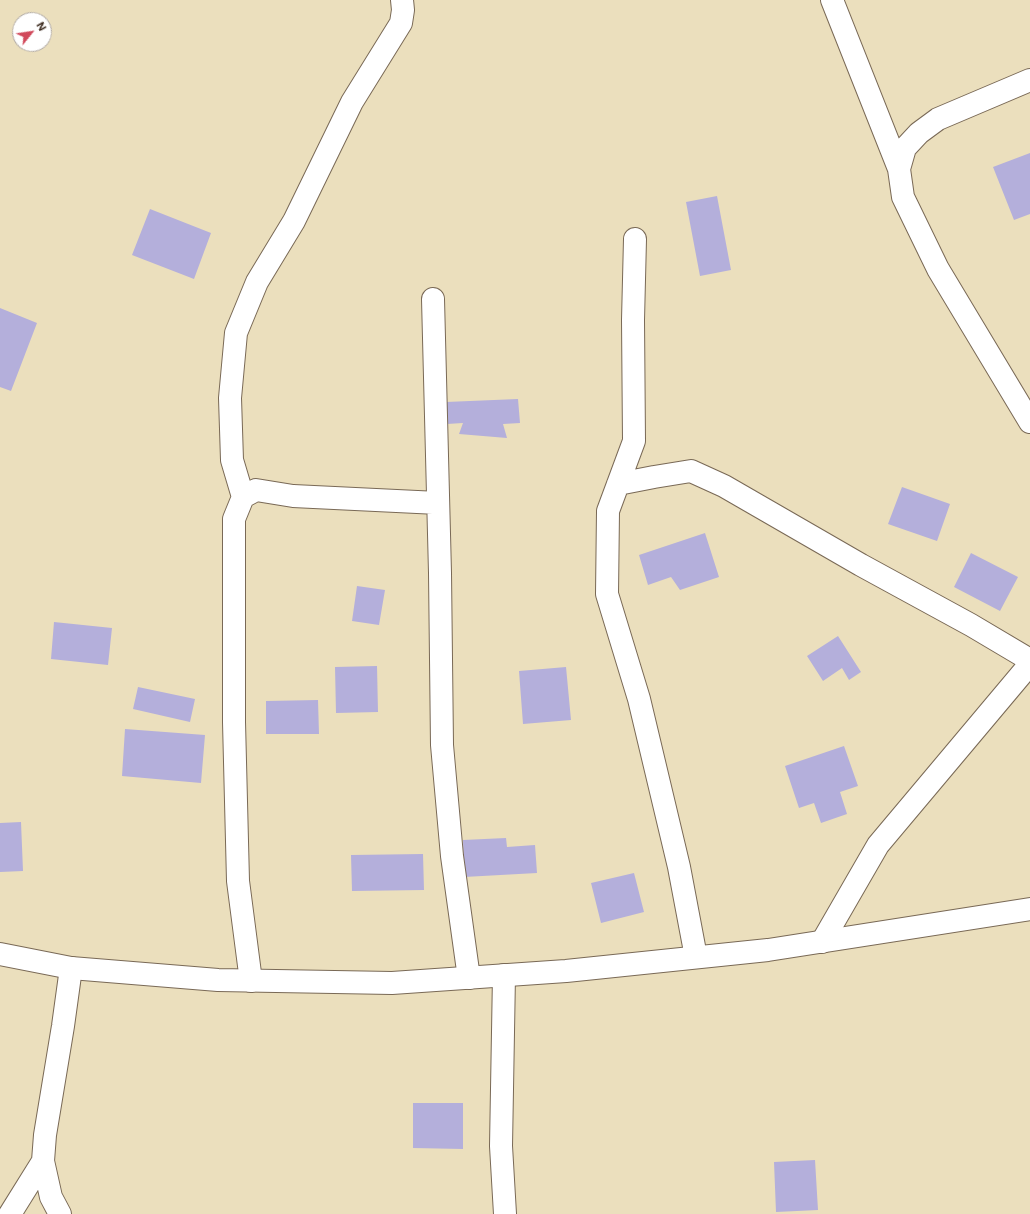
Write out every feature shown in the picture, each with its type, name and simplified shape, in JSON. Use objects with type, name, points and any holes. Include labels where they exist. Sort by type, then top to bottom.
[{"type":"street","points":[[251,981],[238,881],[234,722],[234,519],[243,497],[232,460],[230,398],[236,333],[257,282],[294,221],[352,102],[401,23],[403,10],[402,0]]},
{"type":"street","points":[[832,0],[899,168],[903,197],[938,269],[1030,422]]},
{"type":"street","points":[[899,168],[905,148],[919,133],[938,119],[1030,80]]},
{"type":"street","points":[[635,239],[633,320],[634,441],[608,512],[607,594],[639,699],[679,867],[696,957]]},
{"type":"street","points":[[433,299],[442,746],[452,856],[469,978]]},
{"type":"street","points":[[618,484],[654,476],[691,471],[724,486],[861,565],[971,625],[1030,660]]},
{"type":"street","points":[[243,497],[256,490],[293,496],[438,503]]},
{"type":"street","points":[[822,942],[878,845],[1030,664]]},
{"type":"street","points":[[0,954],[71,968],[218,980],[392,983],[566,971],[768,950],[1030,910]]},
{"type":"street","points":[[60,1214],[51,1197],[43,1161],[45,1135],[71,968]]},
{"type":"street","points":[[504,975],[501,1146],[504,1214]]},
{"type":"street","points":[[10,1214],[43,1161]]},
{"type":"building","points":[[1030,153],[1030,214],[1014,220],[993,167]]},
{"type":"building","points":[[717,196],[731,270],[700,276],[686,202]]},
{"type":"building","points":[[150,209],[211,233],[194,279],[132,255]]},
{"type":"building","points":[[0,308],[37,323],[11,391],[0,387]]},
{"type":"building","points":[[518,399],[520,423],[503,424],[507,438],[459,434],[463,423],[447,424],[446,402]]},
{"type":"building","points":[[902,487],[950,504],[937,541],[888,524]]},
{"type":"building","points":[[705,533],[719,577],[680,590],[671,577],[648,585],[639,555]]},
{"type":"building","points":[[971,553],[1018,577],[1000,611],[954,587]]},
{"type":"building","points":[[357,586],[385,590],[379,625],[352,621]]},
{"type":"building","points":[[54,622],[112,628],[108,665],[51,659]]},
{"type":"building","points":[[838,636],[861,672],[849,680],[842,668],[823,681],[807,656]]},
{"type":"building","points":[[377,666],[378,712],[336,713],[335,667]]},
{"type":"building","points":[[566,667],[571,720],[523,724],[519,671]]},
{"type":"building","points":[[138,687],[195,699],[190,722],[133,709]]},
{"type":"building","points":[[318,700],[319,734],[266,734],[266,701]]},
{"type":"building","points":[[125,729],[205,735],[201,783],[122,776]]},
{"type":"building","points":[[844,746],[858,786],[840,792],[847,814],[821,823],[814,803],[799,808],[785,766]]},
{"type":"building","points":[[21,822],[23,871],[0,872],[0,823]]},
{"type":"building","points":[[506,838],[507,847],[535,845],[537,873],[464,877],[463,840]]},
{"type":"building","points":[[423,854],[424,890],[352,891],[351,855]]},
{"type":"building","points":[[634,873],[644,912],[601,923],[591,883]]},
{"type":"building","points":[[413,1103],[463,1103],[463,1149],[413,1148]]},
{"type":"building","points":[[815,1160],[818,1210],[776,1212],[774,1162]]}]
